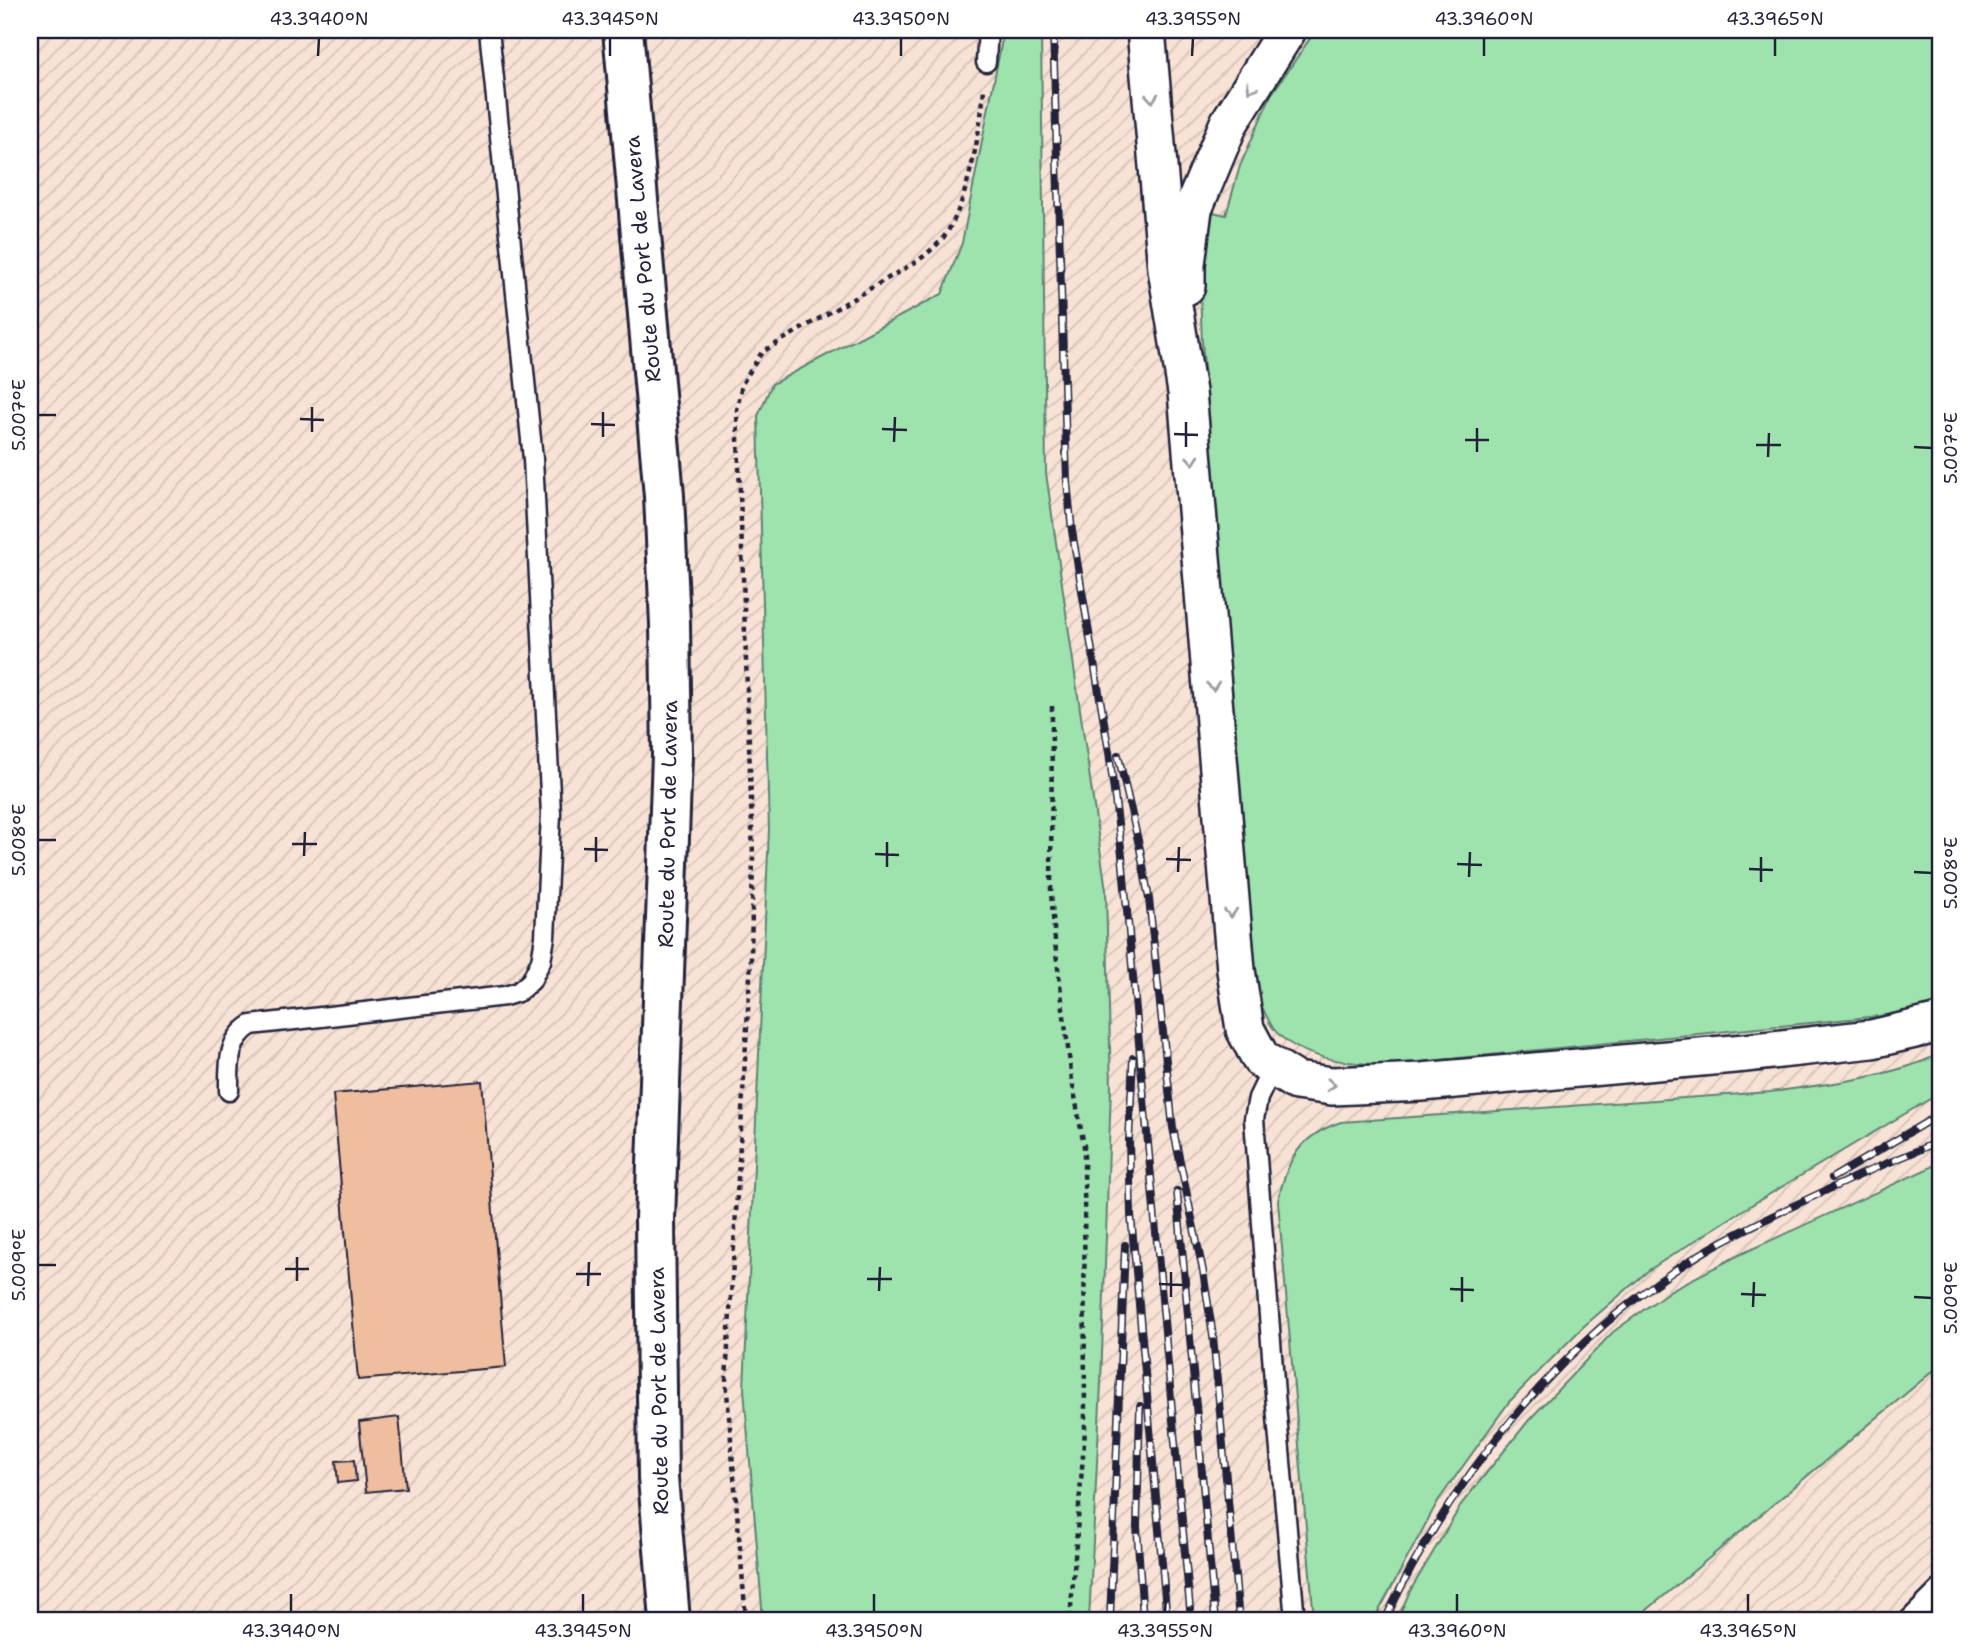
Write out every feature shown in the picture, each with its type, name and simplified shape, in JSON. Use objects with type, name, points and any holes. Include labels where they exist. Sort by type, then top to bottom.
[{"type":"street","name":"Route du Port de Lavera","points":[[623,30],[663,483],[670,624],[672,768],[655,1219],[658,1478],[670,1620]]},
{"type":"street","points":[[1146,30],[1167,269],[1186,392],[1236,970],[1245,1029],[1261,1059],[1296,1081],[1332,1086],[1422,1082],[1872,1039],[1940,1023]]},
{"type":"street","points":[[1186,392],[1186,264],[1193,209],[1229,123],[1287,30]]},
{"type":"lane","points":[[229,1091],[232,1045],[240,1032],[251,1025],[505,996],[518,992],[531,981],[541,961],[545,937],[551,814],[533,459],[489,30]]},
{"type":"lane","points":[[986,62],[988,30]]},
{"type":"lane","points":[[1273,1067],[1258,1098],[1254,1119],[1294,1620]]},
{"type":"lane","points":[[1909,1620],[1940,1589]]},
{"type":"path","points":[[746,1620],[726,1380],[751,959],[753,855],[737,410],[742,384],[762,352],[919,260],[936,246],[949,229],[963,198],[983,110],[986,62]]},
{"type":"path","points":[[1052,706],[1053,916],[1070,1068],[1084,1146],[1084,1430],[1070,1620]]},
{"type":"shaded area","points":[[30,30],[1940,30],[1940,1620],[30,1620]]},
{"type":"green space","points":[[1004,30],[1041,30],[1046,473],[1106,890],[1111,1087],[1101,1384],[1089,1620],[763,1620],[744,1389],[769,830],[758,416],[772,384],[942,294],[962,243]]},
{"type":"green space","points":[[1316,30],[1940,30],[1940,1004],[1909,1013],[1399,1064],[1367,1064],[1314,1055],[1284,1039],[1273,1028],[1258,999],[1202,342],[1199,264],[1208,211],[1226,215],[1240,166],[1271,95]]},
{"type":"green space","points":[[1940,1054],[1940,1093],[1748,1207],[1649,1270],[1583,1327],[1509,1402],[1438,1501],[1374,1620],[1314,1620],[1278,1201],[1291,1162],[1305,1142],[1315,1134],[1341,1122],[1770,1092],[1879,1074]]},
{"type":"green space","points":[[1940,1163],[1940,1365],[1635,1620],[1397,1620],[1410,1591],[1463,1502],[1529,1420],[1613,1332],[1671,1290],[1741,1254]]},
{"type":"building","points":[[482,1081],[506,1367],[358,1380],[333,1094]]},
{"type":"building","points":[[399,1417],[406,1488],[366,1492],[359,1422]]},
{"type":"building","points":[[354,1460],[356,1481],[338,1483],[336,1461]]},
{"type":"railway","points":[[1053,30],[1067,481],[1072,531],[1109,752],[1122,855],[1191,1620]]},
{"type":"railway","points":[[1118,755],[1149,899],[1173,1128],[1203,1271],[1213,1336],[1239,1620]]},
{"type":"railway","points":[[1133,1058],[1129,1140],[1131,1215],[1167,1620]]},
{"type":"railway","points":[[1832,1178],[1940,1114]]},
{"type":"railway","points":[[1385,1620],[1413,1565],[1482,1458],[1521,1408],[1611,1318],[1661,1280],[1714,1246],[1806,1200],[1940,1140]]},
{"type":"railway","points":[[1177,1191],[1215,1620]]},
{"type":"railway","points":[[1110,1620],[1125,1245]]},
{"type":"railway","points":[[1140,1406],[1137,1526],[1143,1620]]}]
